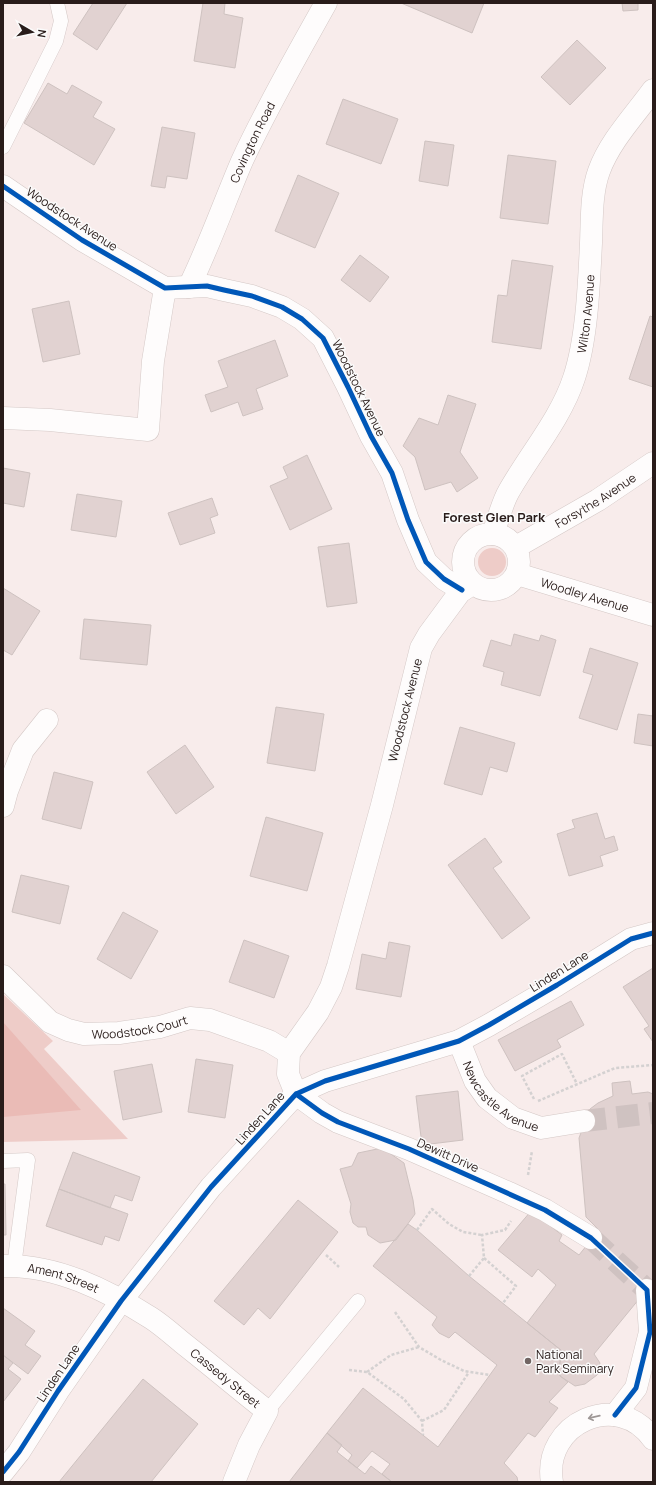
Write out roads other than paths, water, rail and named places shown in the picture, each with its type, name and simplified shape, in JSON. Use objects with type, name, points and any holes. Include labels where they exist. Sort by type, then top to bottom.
[{"type":"street","name":"Covington Road","points":[[189,287],[200,266],[242,162],[261,122],[282,81],[326,3]]},
{"type":"street","name":"Wilton Avenue","points":[[493,534],[508,492],[553,420],[568,394],[574,378],[579,359],[584,327],[590,274],[594,196],[599,171],[612,145],[653,90]]},
{"type":"street","name":"Woodstock Avenue","points":[[3,186],[82,240],[165,288],[207,286],[252,296],[282,307],[302,319],[323,338],[371,436],[392,473],[408,520],[426,562],[444,580],[467,587],[428,634],[421,648],[380,812],[338,966],[331,987],[318,1012],[289,1053]]},
{"type":"street","points":[[3,418],[50,420],[148,430],[153,361],[165,288]]},
{"type":"street","name":"Forsythe Avenue","points":[[516,547],[598,500],[653,463]]},
{"type":"street","points":[[493,534],[505,537],[516,547],[519,556],[517,574],[505,587],[497,590],[484,590],[467,587],[463,567],[463,558],[471,541],[479,536],[493,534]]},
{"type":"street","name":"Woodley Avenue","points":[[517,574],[653,615]]},
{"type":"street","points":[[3,806],[23,750],[47,720]]},
{"type":"street","name":"Linden Lane","points":[[3,1472],[19,1452],[58,1391],[121,1301],[211,1187],[296,1094],[325,1081],[459,1040],[496,1021],[631,938],[653,933]]},
{"type":"street","name":"Woodstock Court","points":[[3,976],[50,1022],[68,1030],[84,1034],[119,1033],[160,1026],[190,1018],[210,1020],[270,1041],[289,1053]]},
{"type":"street","name":"Newcastle Avenue","points":[[459,1040],[475,1081],[487,1098],[513,1118],[540,1128],[584,1121]]},
{"type":"street","points":[[289,1053],[288,1074],[296,1094]]},
{"type":"street","name":"Dewitt Drive","points":[[296,1094],[322,1113],[338,1122],[409,1149],[509,1193],[545,1210],[591,1238]]},
{"type":"street","name":"Ament Street","points":[[9,1266],[48,1271],[80,1280],[121,1301]]},
{"type":"street","points":[[615,1415],[636,1388],[650,1332],[647,1290]]},
{"type":"street","name":"Cassedy Street","points":[[121,1301],[151,1318],[267,1411],[249,1444],[234,1482]]},
{"type":"street","points":[[552,1482],[552,1461],[555,1450],[569,1429],[579,1422],[591,1417],[615,1415],[628,1419],[639,1425],[653,1439]]},
{"type":"lane","points":[[3,147],[56,41],[61,21],[57,3]]},
{"type":"lane","points":[[3,1160],[28,1160],[9,1266]]},
{"type":"lane","points":[[267,1411],[358,1301]]},
{"type":"tunnel","points":[[584,1121],[653,1113]]},
{"type":"tunnel","points":[[591,1238],[647,1290]]},
{"type":"place","name":"National Park Seminary","points":[[528,1361]]},
{"type":"district","name":"Forest Glen Park","points":[[494,517]]}]
